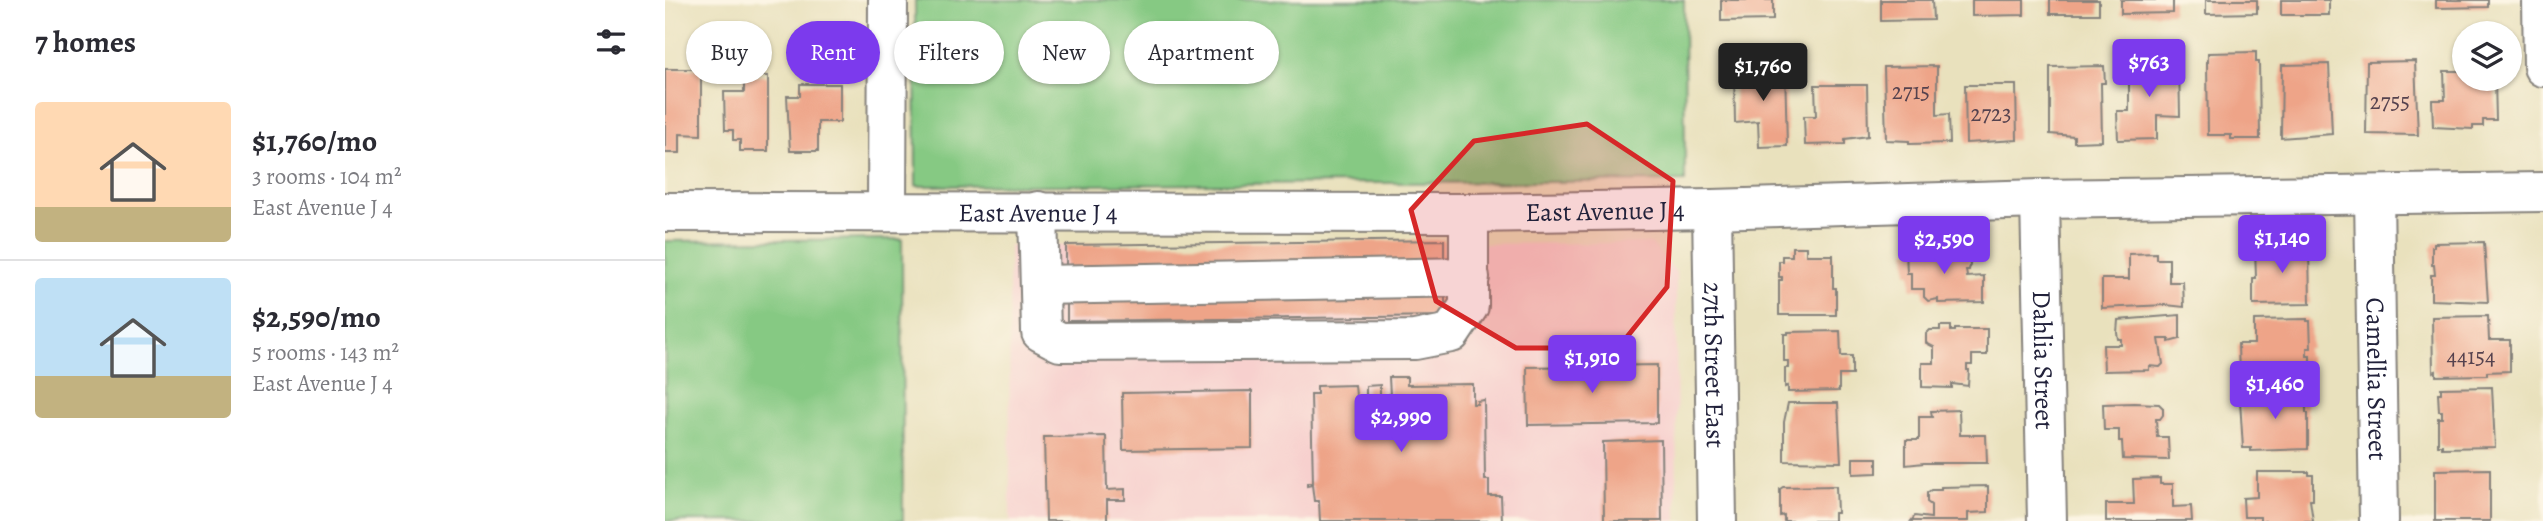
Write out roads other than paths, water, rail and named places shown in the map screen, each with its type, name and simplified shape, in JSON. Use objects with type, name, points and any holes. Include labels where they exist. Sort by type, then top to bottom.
[{"type":"street","points":[[887,210],[888,0]]},
{"type":"street","points":[[2542,0],[2543,67]]},
{"type":"street","name":"East Avenue J 4","points":[[665,212],[1469,212],[1712,209],[2041,199],[2543,192]]},
{"type":"street","name":"Camellia Street","points":[[2374,195],[2379,521]]},
{"type":"street","name":"Dahlia Street","points":[[2041,199],[2047,521]]},
{"type":"street","name":"27th Street East","points":[[1712,209],[1717,521]]},
{"type":"street","points":[[1038,211],[1041,332],[1060,342],[1415,341],[1451,333],[1469,306],[1469,212]]},
{"type":"street","points":[[1040,285],[1470,277]]}]
